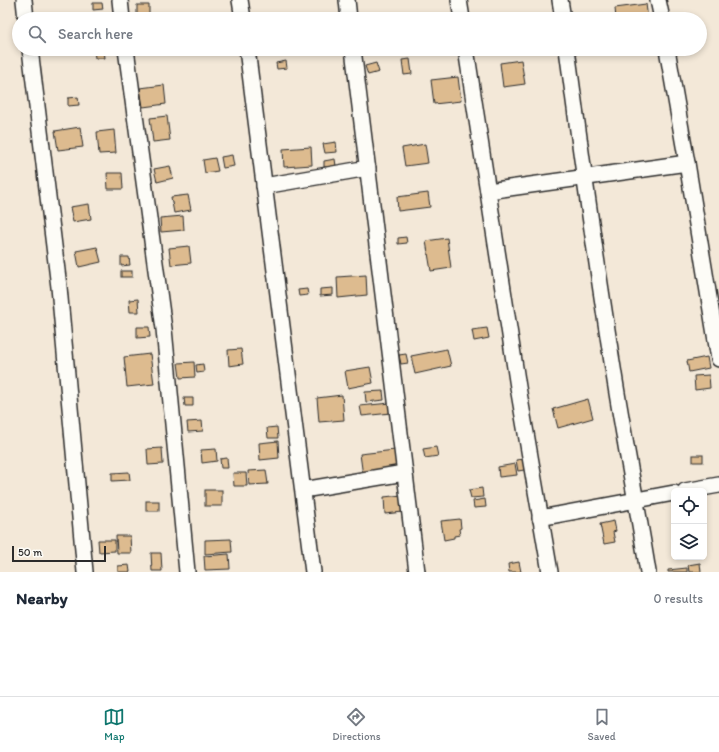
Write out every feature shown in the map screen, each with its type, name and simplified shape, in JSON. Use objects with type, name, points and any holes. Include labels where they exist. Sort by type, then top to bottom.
[{"type":"street","points":[[24,0],[25,12]]},
{"type":"street","points":[[120,0],[121,12]]},
{"type":"street","points":[[240,0],[242,12]]},
{"type":"street","points":[[347,0],[348,12]]},
{"type":"street","points":[[459,0],[461,12]]},
{"type":"street","points":[[560,0],[562,12]]},
{"type":"street","points":[[658,0],[661,12]]},
{"type":"street","points":[[31,56],[59,287],[85,572]]},
{"type":"street","points":[[127,56],[164,329],[187,572]]},
{"type":"street","points":[[248,56],[313,572]]},
{"type":"street","points":[[354,56],[417,572]]},
{"type":"street","points":[[467,56],[518,387],[550,572]]},
{"type":"street","points":[[568,56],[584,178],[616,389],[637,500],[648,572]]},
{"type":"street","points":[[668,56],[719,359]]},
{"type":"street","points":[[488,191],[687,163]]},
{"type":"street","points":[[264,186],[368,168]]},
{"type":"street","points":[[303,490],[404,474]]},
{"type":"street","points":[[702,488],[719,485]]},
{"type":"street","points":[[540,518],[671,494]]},
{"type":"building","points":[[93,3],[102,3],[103,9],[93,10]]},
{"type":"building","points":[[646,4],[647,12],[615,12],[615,8]]},
{"type":"building","points":[[137,5],[149,5],[149,12],[137,12]]},
{"type":"building","points":[[95,56],[105,56],[105,58],[95,58]]},
{"type":"building","points":[[410,59],[412,74],[404,75],[402,60]]},
{"type":"building","points":[[521,60],[525,84],[503,87],[500,63]]},
{"type":"building","points":[[286,61],[287,68],[277,69],[276,63]]},
{"type":"building","points":[[376,63],[379,72],[368,75],[365,66]]},
{"type":"building","points":[[458,77],[461,101],[434,104],[431,80]]},
{"type":"building","points":[[164,85],[166,104],[143,107],[140,88]]},
{"type":"building","points":[[78,97],[79,105],[68,106],[68,98]]},
{"type":"building","points":[[167,116],[170,140],[153,142],[150,118]]},
{"type":"building","points":[[80,127],[83,147],[58,150],[55,131]]},
{"type":"building","points":[[114,130],[116,153],[99,154],[97,132]]},
{"type":"building","points":[[336,142],[337,152],[325,153],[323,144]]},
{"type":"building","points":[[425,144],[428,163],[405,166],[402,148]]},
{"type":"building","points":[[311,147],[312,165],[284,167],[283,149]]},
{"type":"building","points":[[232,155],[234,166],[223,168],[221,157]]},
{"type":"building","points":[[215,158],[218,171],[205,173],[203,160]]},
{"type":"building","points":[[335,159],[336,166],[324,167],[324,161]]},
{"type":"building","points":[[170,166],[173,178],[157,182],[154,169]]},
{"type":"building","points":[[107,173],[122,173],[123,189],[108,189]]},
{"type":"building","points":[[428,193],[430,207],[398,211],[397,197]]},
{"type":"building","points":[[188,195],[191,210],[174,213],[171,197]]},
{"type":"building","points":[[89,204],[91,219],[73,222],[70,207]]},
{"type":"building","points":[[183,216],[184,230],[161,232],[160,218]]},
{"type":"building","points":[[406,237],[407,243],[398,244],[398,238]]},
{"type":"building","points":[[447,238],[451,268],[431,271],[426,241]]},
{"type":"building","points":[[189,246],[191,263],[171,265],[169,248]]},
{"type":"building","points":[[97,247],[101,262],[79,267],[76,251]]},
{"type":"building","points":[[121,257],[129,257],[130,265],[121,266]]},
{"type":"building","points":[[121,271],[132,271],[132,277],[121,277]]},
{"type":"building","points":[[366,275],[367,295],[338,298],[337,277]]},
{"type":"building","points":[[333,288],[333,295],[320,296],[320,289]]},
{"type":"building","points":[[307,289],[308,295],[299,296],[298,290]]},
{"type":"building","points":[[138,299],[139,312],[130,312],[129,300]]},
{"type":"building","points":[[137,327],[149,327],[150,337],[137,338]]},
{"type":"building","points":[[487,328],[489,338],[474,341],[472,330]]},
{"type":"building","points":[[241,349],[243,364],[229,366],[228,350]]},
{"type":"building","points":[[447,349],[451,366],[415,374],[411,356]]},
{"type":"building","points":[[150,354],[154,384],[127,387],[124,357]]},
{"type":"building","points":[[406,354],[408,363],[401,364],[399,355]]},
{"type":"building","points":[[707,357],[709,368],[689,372],[687,361]]},
{"type":"building","points":[[194,362],[195,377],[180,378],[178,363]]},
{"type":"building","points":[[203,364],[204,372],[197,373],[196,365]]},
{"type":"building","points":[[370,367],[373,383],[348,388],[345,371]]},
{"type":"building","points":[[709,375],[710,388],[695,390],[694,376]]},
{"type":"building","points":[[383,391],[384,400],[366,402],[365,392]]},
{"type":"building","points":[[342,395],[344,420],[319,422],[317,398]]},
{"type":"building","points":[[184,398],[193,398],[193,406],[185,406]]},
{"type":"building","points":[[588,399],[593,418],[558,428],[553,409]]},
{"type":"building","points":[[390,403],[391,413],[362,416],[360,406]]},
{"type":"building","points":[[202,421],[203,431],[188,432],[187,422]]},
{"type":"building","points":[[277,427],[278,438],[268,438],[267,428]]},
{"type":"building","points":[[278,441],[279,458],[260,460],[259,443]]},
{"type":"building","points":[[436,447],[438,456],[425,458],[423,449]]},
{"type":"building","points":[[162,448],[163,464],[148,465],[147,449]]},
{"type":"building","points":[[216,449],[217,461],[202,463],[201,450]]},
{"type":"building","points":[[395,450],[397,472],[363,476],[360,454]]},
{"type":"building","points":[[693,455],[703,455],[703,462],[693,462]]},
{"type":"building","points":[[227,458],[228,468],[221,468],[220,459]]},
{"type":"building","points":[[523,459],[524,470],[518,471],[516,460]]},
{"type":"building","points":[[515,464],[517,475],[499,477],[498,467]]},
{"type":"building","points":[[266,470],[268,484],[249,485],[248,471]]},
{"type":"building","points":[[129,472],[130,480],[112,481],[112,473]]},
{"type":"building","points":[[233,473],[246,473],[247,486],[234,486]]},
{"type":"building","points":[[482,488],[483,497],[471,498],[469,490]]},
{"type":"building","points":[[205,490],[222,490],[222,506],[205,506]]},
{"type":"building","points":[[402,495],[403,512],[385,514],[384,497]]},
{"type":"building","points":[[485,499],[486,507],[474,508],[473,501]]},
{"type":"building","points":[[146,501],[159,501],[159,511],[146,511]]},
{"type":"building","points":[[460,519],[460,535],[444,540],[441,521]]},
{"type":"building","points":[[614,521],[616,531],[613,532],[615,542],[604,544],[600,524]]},
{"type":"building","points":[[116,536],[130,536],[131,553],[117,553]]},
{"type":"building","points":[[231,539],[232,552],[205,554],[205,540]]},
{"type":"building","points":[[98,540],[115,540],[115,551],[99,552]]},
{"type":"building","points":[[151,553],[161,553],[162,571],[152,571]]},
{"type":"building","points":[[229,554],[230,569],[205,570],[204,556]]},
{"type":"building","points":[[519,562],[521,572],[509,572],[508,564]]},
{"type":"building","points":[[700,563],[701,572],[689,572],[688,565]]},
{"type":"building","points":[[129,565],[130,572],[118,572],[118,566]]},
{"type":"building","points":[[687,568],[687,572],[668,572],[668,570]]}]
